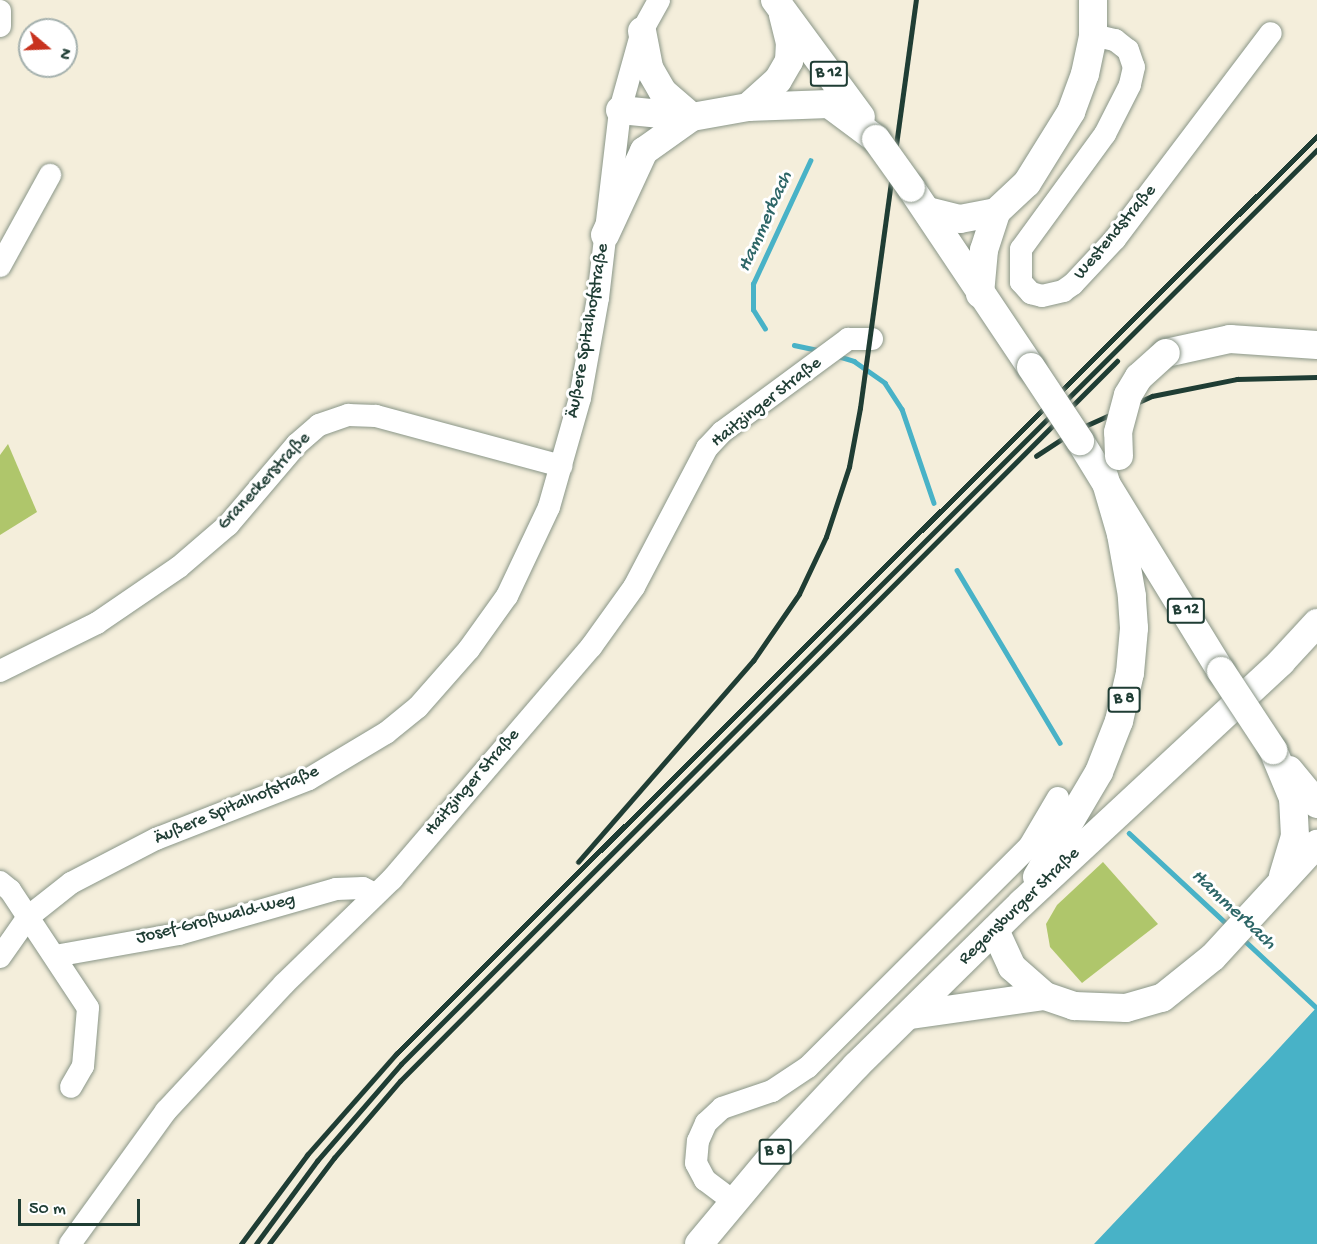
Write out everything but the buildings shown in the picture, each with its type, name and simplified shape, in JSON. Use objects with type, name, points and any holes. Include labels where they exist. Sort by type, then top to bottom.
[{"type":"main road","points":[[980,294],[984,250],[996,212],[1027,183],[1071,112],[1085,74],[1094,35],[1093,0]]},
{"type":"main road","points":[[748,107],[778,80],[789,61],[790,43],[779,5]]},
{"type":"main road","name":"B 12","points":[[779,5],[928,211],[980,294],[1080,441],[1111,466]]},
{"type":"main road","points":[[642,31],[650,68],[663,92],[692,117]]},
{"type":"main road","points":[[620,110],[692,117],[748,107],[829,104],[876,139]]},
{"type":"main road","points":[[605,235],[644,151],[692,117]]},
{"type":"main road","points":[[928,211],[960,219],[996,212]]},
{"type":"main road","name":"B 8","points":[[1022,903],[1099,772],[1119,721],[1130,673],[1134,628],[1132,596],[1111,466],[1128,395],[1139,377],[1166,353],[1230,339],[1317,345]]},
{"type":"main road","name":"B 8","points":[[1111,466],[1151,550]]},
{"type":"main road","name":"B 12","points":[[1151,550],[1221,671],[1273,750],[1317,804]]},
{"type":"main road","name":"Regensburger Straße","points":[[699,1244],[733,1201],[856,1066],[911,1015],[1022,903],[1281,662],[1317,623]]},
{"type":"main road","points":[[1273,750],[1294,807],[1295,836],[1281,883]]},
{"type":"main road","points":[[995,930],[1012,967],[1045,996],[1074,1006],[1126,1008],[1162,998],[1213,957],[1317,844]]},
{"type":"main road","points":[[1281,883],[1317,870]]},
{"type":"main road","points":[[911,1015],[1045,996]]},
{"type":"street","name":"Äußere Spitalhofstraße","points":[[0,957],[28,917],[71,883],[117,857],[309,779],[386,733],[418,707],[469,649],[507,596],[549,507],[580,398],[605,235],[620,110],[642,31],[659,0]]},
{"type":"street","points":[[0,11],[0,26]]},
{"type":"street","name":"Westendstraße","points":[[1094,35],[1115,40],[1128,50],[1134,67],[1130,85],[1105,134],[1021,249],[1021,282],[1031,293],[1042,296],[1063,291],[1073,284],[1115,239],[1271,33]]},
{"type":"street","points":[[0,266],[50,175]]},
{"type":"street","name":"Haitzinger Straße","points":[[70,1244],[166,1111],[284,984],[375,894],[591,647],[634,587],[707,448],[722,432],[848,339],[872,339]]},
{"type":"street","name":"Graneckerstraße","points":[[0,671],[98,623],[179,567],[228,525],[297,444],[319,424],[348,415],[376,416],[561,465]]},
{"type":"street","name":"Regensburger Straße","points":[[733,1201],[705,1180],[696,1164],[698,1141],[706,1123],[722,1108],[772,1091],[808,1067],[1029,847],[1058,798]]},
{"type":"street","points":[[0,882],[28,917],[88,1008],[83,1066],[71,1087]]},
{"type":"street","name":"Josef-Großwald-Weg","points":[[55,956],[179,934],[336,889],[363,888],[375,894]]},
{"type":"green space","points":[[8,444],[37,512],[0,535],[0,455]]},
{"type":"green space","points":[[1103,862],[1158,924],[1082,983],[1050,947],[1046,924],[1057,905]]},
{"type":"water","points":[[1317,1007],[1317,1244],[1094,1244],[1270,1058]]},
{"type":"waterway","name":"Hammerbach","points":[[765,329],[753,310],[753,284],[810,161]]},
{"type":"waterway","name":"Hammerbach","points":[[794,345],[818,350]]},
{"type":"waterway","name":"Hammerbach","points":[[838,356],[854,361],[885,383],[902,409],[934,503]]},
{"type":"waterway","name":"Hammerbach","points":[[957,570],[1060,743]]},
{"type":"waterway","name":"Hammerbach","points":[[1129,833],[1228,925]]},
{"type":"waterway","name":"Hammerbach","points":[[1243,939],[1317,1008]]},
{"type":"railway","points":[[578,862],[753,661],[799,594],[826,537],[849,467],[860,408],[916,0]]},
{"type":"railway","points":[[241,1244],[307,1155],[396,1054],[1317,136]]},
{"type":"railway","points":[[256,1244],[317,1161],[401,1064],[1317,150]]},
{"type":"railway","points":[[269,1244],[334,1158],[400,1081],[1117,361]]},
{"type":"railway","points":[[1036,456],[1074,431],[1152,396],[1237,379],[1317,377]]}]
